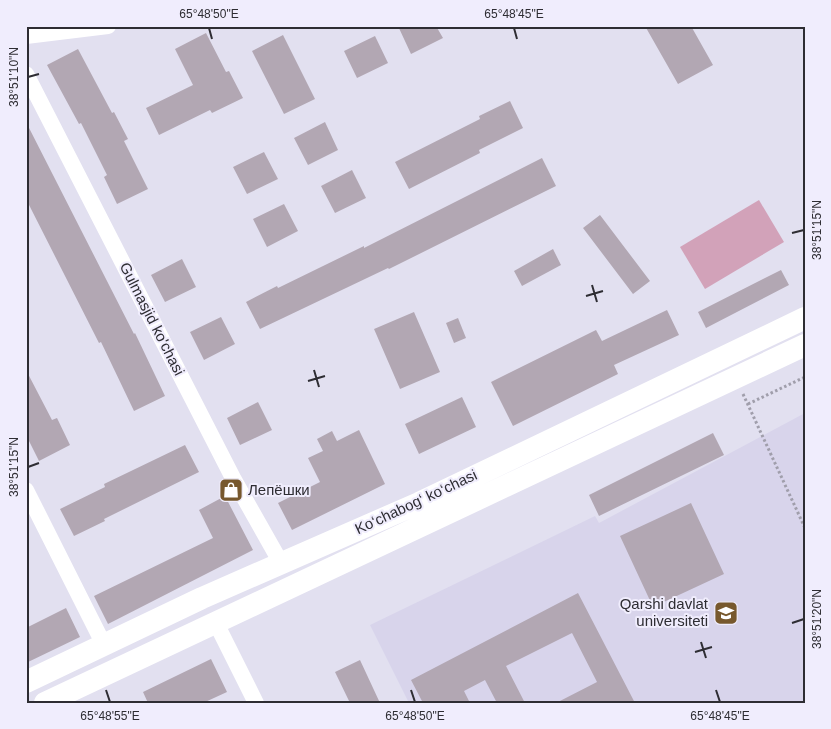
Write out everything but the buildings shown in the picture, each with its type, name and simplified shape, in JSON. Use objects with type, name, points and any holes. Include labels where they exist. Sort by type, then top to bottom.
[{"type":"main road","name":"Ko‘chabog‘ ko‘chasi","points":[[26,682],[281,563],[419,502],[805,318]]},
{"type":"main road","name":"Ko‘chabog‘ ko‘chasi","points":[[45,703],[215,621],[805,345]]},
{"type":"street","points":[[26,36],[108,26]]},
{"type":"street","name":"Gulmasjid ko'chasi","points":[[26,74],[234,478],[281,563]]},
{"type":"street","points":[[26,490],[104,645]]},
{"type":"street","points":[[215,621],[256,703]]},
{"type":"path","points":[[748,404],[805,377]]},
{"type":"path","points":[[742,391],[805,528]]},
{"type":"shaded area","points":[[759,200],[784,242],[705,289],[680,247]]},
{"type":"shaded area","points":[[805,413],[805,703],[409,703],[370,625],[595,516],[599,523]]},
{"type":"place","name":"Лепёшки","points":[[231,490]]},
{"type":"place","name":"Qarshi davlat universiteti","points":[[726,613]]}]
